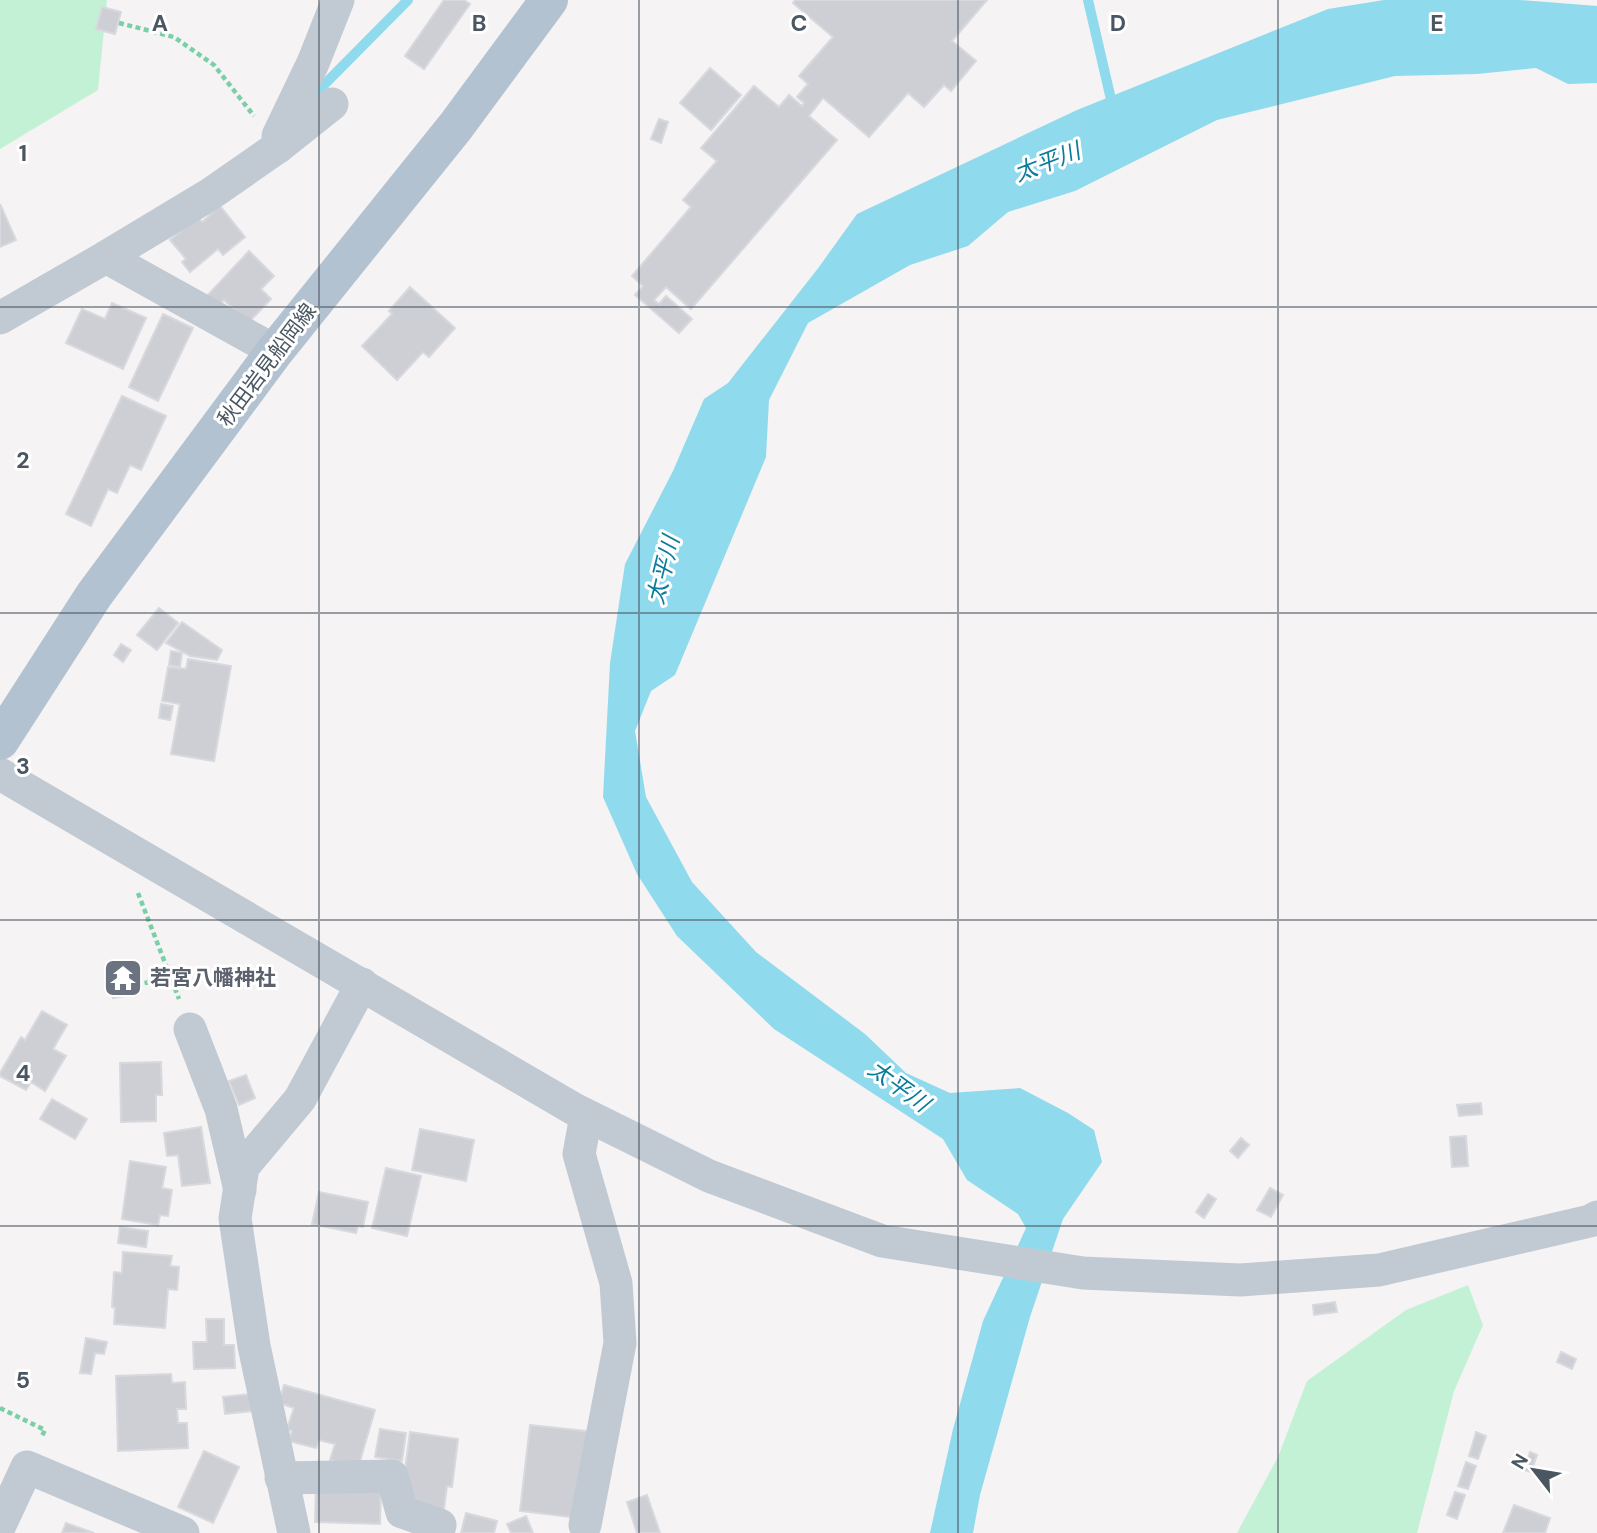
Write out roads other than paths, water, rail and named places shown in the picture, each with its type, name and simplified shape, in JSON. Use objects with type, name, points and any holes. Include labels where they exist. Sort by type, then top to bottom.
[{"type":"main road","name":"秋田岩見船岡線","points":[[0,741],[94,595],[275,351],[456,126],[549,0]]},
{"type":"street","points":[[278,147],[278,136],[313,63],[338,0]]},
{"type":"street","points":[[0,318],[209,195],[278,147],[332,104]]},
{"type":"street","points":[[106,257],[275,351]]},
{"type":"street","points":[[0,774],[586,1115],[709,1176],[881,1241],[1083,1273],[1240,1280],[1379,1270],[1595,1224]]},
{"type":"street","points":[[294,1533],[254,1346],[235,1218],[243,1167],[300,1099],[362,984]]},
{"type":"street","points":[[190,1029],[221,1109],[240,1190]]},
{"type":"street","points":[[585,1525],[620,1343],[616,1283],[579,1154],[586,1115]]},
{"type":"street","points":[[0,1525],[27,1467],[183,1533]]},
{"type":"street","points":[[281,1478],[392,1476],[402,1512],[440,1525],[438,1533]]},
{"type":"water","name":"太平川","points":[[1384,0],[1520,0],[1597,6],[1597,83],[1568,84],[1536,68],[1477,74],[1395,76],[1217,120],[1075,191],[1008,212],[968,246],[910,265],[808,323],[769,400],[766,457],[675,675],[651,691],[635,731],[646,797],[692,882],[756,952],[865,1034],[906,1073],[950,1093],[1020,1088],[1094,1130],[1102,1162],[1063,1219],[1030,1317],[980,1495],[973,1533],[930,1533],[953,1429],[983,1321],[1026,1228],[1018,1214],[967,1180],[943,1139],[774,1029],[677,936],[637,874],[603,797],[610,663],[625,564],[673,471],[704,399],[728,383],[857,214],[1077,110],[1328,9]]},
{"type":"waterway","points":[[308,101],[408,0]]},
{"type":"waterway","points":[[1088,0],[1113,108]]},
{"type":"place","name":"若宮八幡神社","points":[[123,978]]}]
